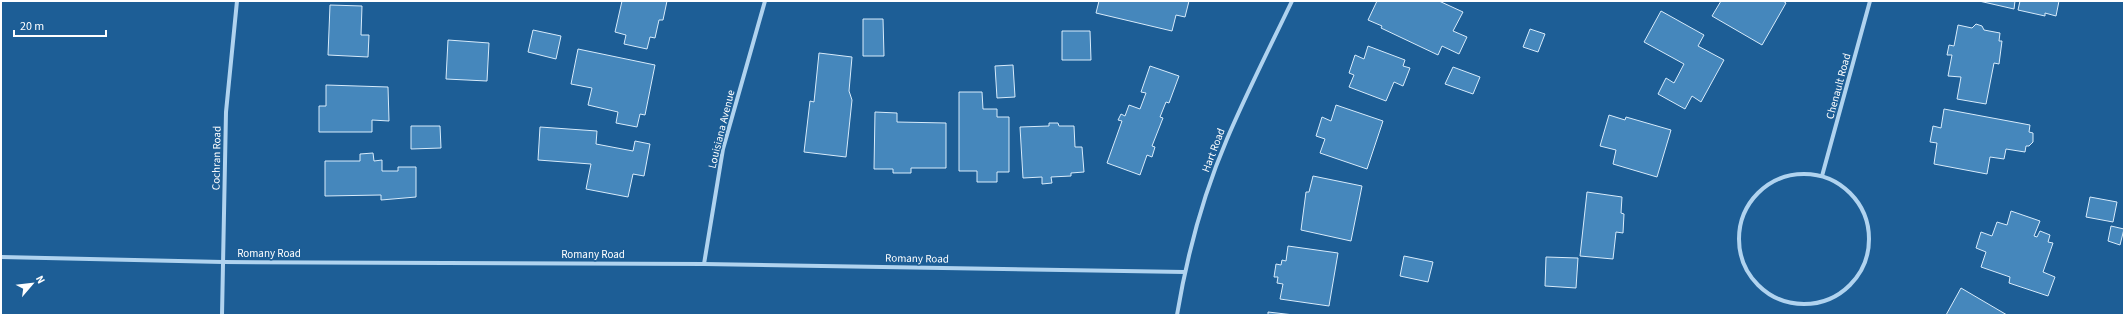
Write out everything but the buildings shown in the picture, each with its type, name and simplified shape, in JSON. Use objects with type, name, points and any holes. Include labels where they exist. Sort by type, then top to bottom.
[{"type":"street","name":"Cochran Road","points":[[222,315],[226,112],[237,1]]},
{"type":"street","name":"Louisiana Avenue","points":[[704,264],[723,149],[765,1]]},
{"type":"street","name":"Hart Road","points":[[1177,315],[1185,272],[1206,194],[1226,140],[1292,1]]},
{"type":"street","name":"Chenault Road","points":[[1822,176],[1870,1]]},
{"type":"street","points":[[1801,173],[1822,176],[1842,185],[1857,201],[1867,220],[1870,242],[1865,263],[1854,282],[1837,296],[1816,304],[1795,304],[1774,297],[1756,285],[1744,267],[1738,246],[1740,225],[1748,205],[1761,188],[1780,178],[1801,173]]},
{"type":"street","name":"Romany Road","points":[[1,257],[223,262],[704,264],[1185,272]]}]
